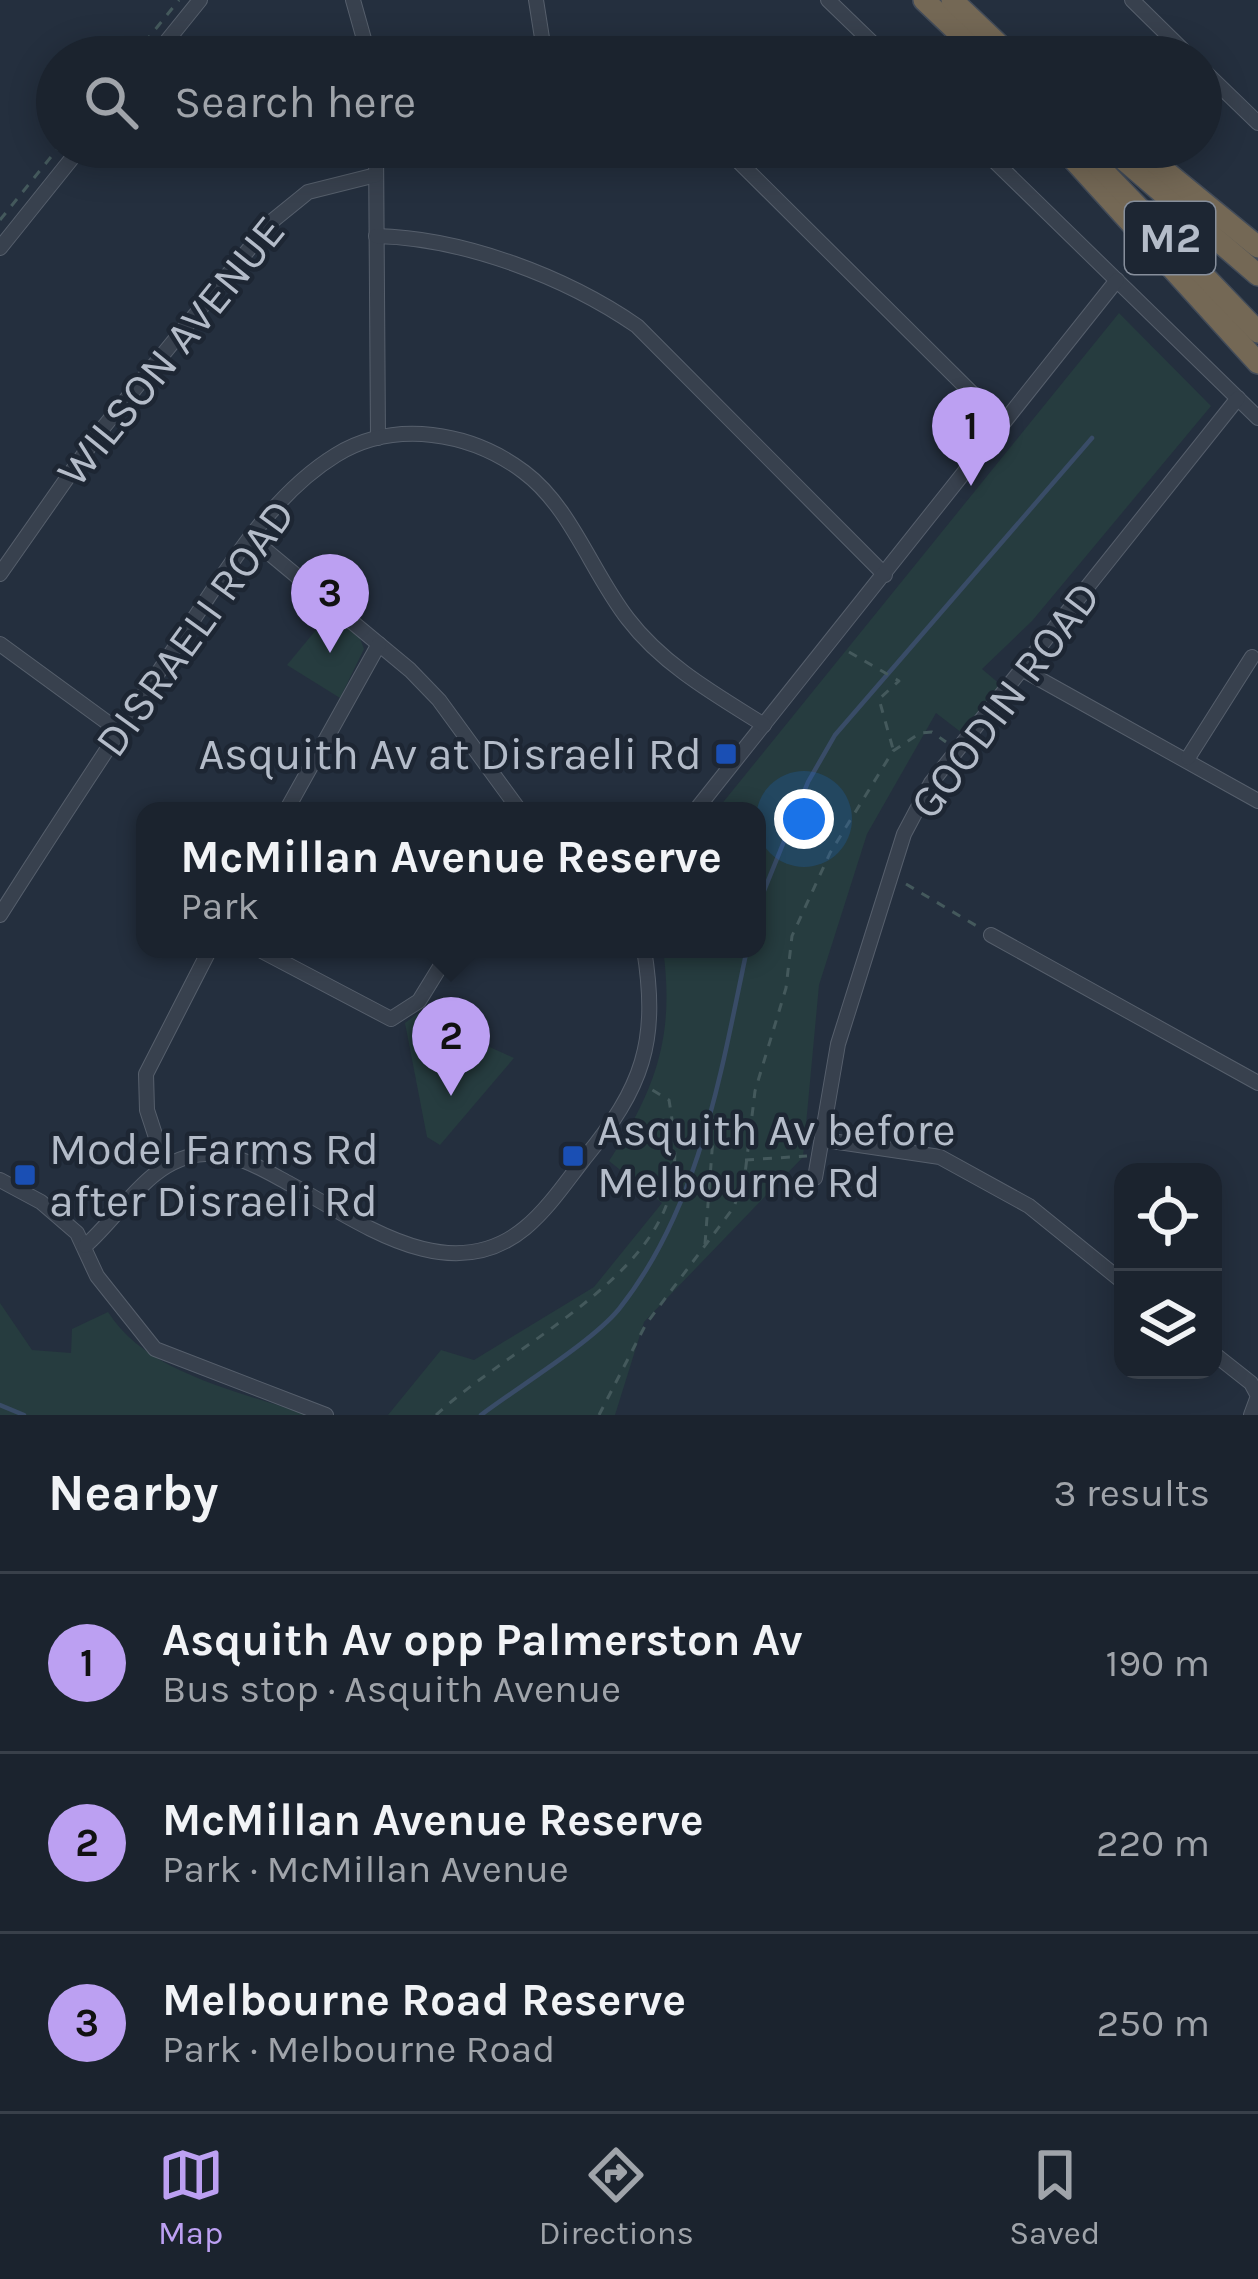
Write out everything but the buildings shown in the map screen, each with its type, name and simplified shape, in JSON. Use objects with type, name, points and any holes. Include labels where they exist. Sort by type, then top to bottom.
[{"type":"highway","points":[[923,0],[960,36]]},
{"type":"highway","points":[[956,4],[990,36]]},
{"type":"highway","points":[[956,4],[997,36]]},
{"type":"highway","points":[[1081,168],[1258,363]]},
{"type":"highway","name":"M2","points":[[1100,168],[1258,332]]},
{"type":"highway","name":"M2","points":[[1133,168],[1258,275]]},
{"type":"highway","points":[[1162,168],[1258,247]]},
{"type":"street","points":[[171,36],[200,0]]},
{"type":"street","points":[[353,0],[363,36]]},
{"type":"street","points":[[536,0],[541,36]]},
{"type":"street","points":[[1132,0],[1169,36]]},
{"type":"street","points":[[834,2],[867,36]]},
{"type":"street","points":[[1222,88],[1258,123]]},
{"type":"street","points":[[0,248],[64,168]]},
{"type":"street","points":[[376,168],[378,437]]},
{"type":"street","points":[[745,168],[1002,422]]},
{"type":"street","points":[[1002,168],[1258,418]]},
{"type":"street","name":"WILSON AVENUE","points":[[0,574],[98,434],[271,222],[308,192],[376,175]]},
{"type":"street","points":[[376,236],[404,236],[542,273],[610,307],[637,326],[885,574]]},
{"type":"street","points":[[702,802],[1117,280]]},
{"type":"street","name":"GOODIN ROAD","points":[[815,1178],[838,1044],[914,817],[957,752],[1238,398]]},
{"type":"street","name":"DISRAELI ROAD","points":[[0,915],[251,538],[307,475],[340,452],[378,437],[456,438],[493,450],[529,475],[560,512],[631,624],[670,662],[764,725]]},
{"type":"street","points":[[251,538],[439,700],[513,802]]},
{"type":"street","points":[[0,644],[119,731]]},
{"type":"street","points":[[291,802],[379,644]]},
{"type":"street","points":[[1188,758],[1252,657]]},
{"type":"street","points":[[1025,670],[1258,801]]},
{"type":"street","points":[[992,935],[1258,1083]]},
{"type":"street","points":[[165,1165],[147,1109],[146,1073],[205,958]]},
{"type":"street","points":[[274,958],[378,1017],[391,1019],[418,1001],[445,958]]},
{"type":"street","points":[[86,1246],[165,1165],[198,1154],[236,1157],[428,1252],[467,1253],[504,1242],[549,1203],[632,1094],[650,1026],[645,958]]},
{"type":"street","points":[[825,1139],[940,1156],[1029,1206],[1114,1275]]},
{"type":"street","points":[[0,1180],[41,1202],[86,1246],[98,1276],[154,1348],[326,1415]]},
{"type":"street","points":[[1222,1360],[1251,1383],[1258,1396],[1251,1415]]},
{"type":"path","points":[[150,36],[179,0]]},
{"type":"path","points":[[0,220],[42,168]]},
{"type":"path","points":[[849,652],[898,681],[879,699],[893,751]]},
{"type":"path","points":[[599,1415],[646,1324],[734,1207],[746,1160],[754,1091],[786,988],[792,936],[830,853],[893,751],[920,733],[932,732],[957,752]]},
{"type":"path","points":[[891,876],[992,935]]},
{"type":"path","points":[[436,1415],[611,1283],[664,1211],[677,1148],[669,1100],[651,1089]]},
{"type":"path","points":[[705,1246],[713,1138]]},
{"type":"path","points":[[746,1160],[796,1154]]},
{"type":"green space","points":[[1119,313],[1211,406],[1032,621],[982,669],[1001,685],[962,733],[936,713],[867,834],[819,985],[803,1157],[644,1322],[615,1415],[388,1415],[441,1350],[474,1360],[594,1287],[662,1203],[609,1161],[639,1110],[658,1061],[666,1009],[664,958],[766,958],[766,802],[723,802]]},
{"type":"green space","points":[[330,613],[359,636],[364,649],[340,698],[287,665]]},
{"type":"green space","points":[[417,1014],[514,1058],[440,1145],[427,1137],[405,1023]]},
{"type":"green space","points":[[0,1303],[32,1350],[71,1353],[72,1329],[108,1312],[125,1333],[170,1366],[307,1415],[0,1415]]},
{"type":"waterway","points":[[766,886],[808,782],[835,735],[1092,438]]},
{"type":"waterway","points":[[481,1415],[607,1322],[647,1269],[670,1227],[704,1137],[745,958]]},
{"type":"waterway","points":[[0,1405],[24,1415]]},
{"type":"place","name":"Asquith Av opp Palmerston Av","points":[[971,486]]},
{"type":"place","name":"Melbourne Road Reserve","points":[[330,653]]},
{"type":"place","name":"Asquith Av at Disraeli Rd","points":[[726,754]]},
{"type":"place","name":"McMillan Avenue Reserve","points":[[451,1096]]},
{"type":"place","name":"Asquith Av before Melbourne Rd","points":[[573,1156]]},
{"type":"place","name":"Model Farms Rd after Disraeli Rd","points":[[25,1175]]}]
